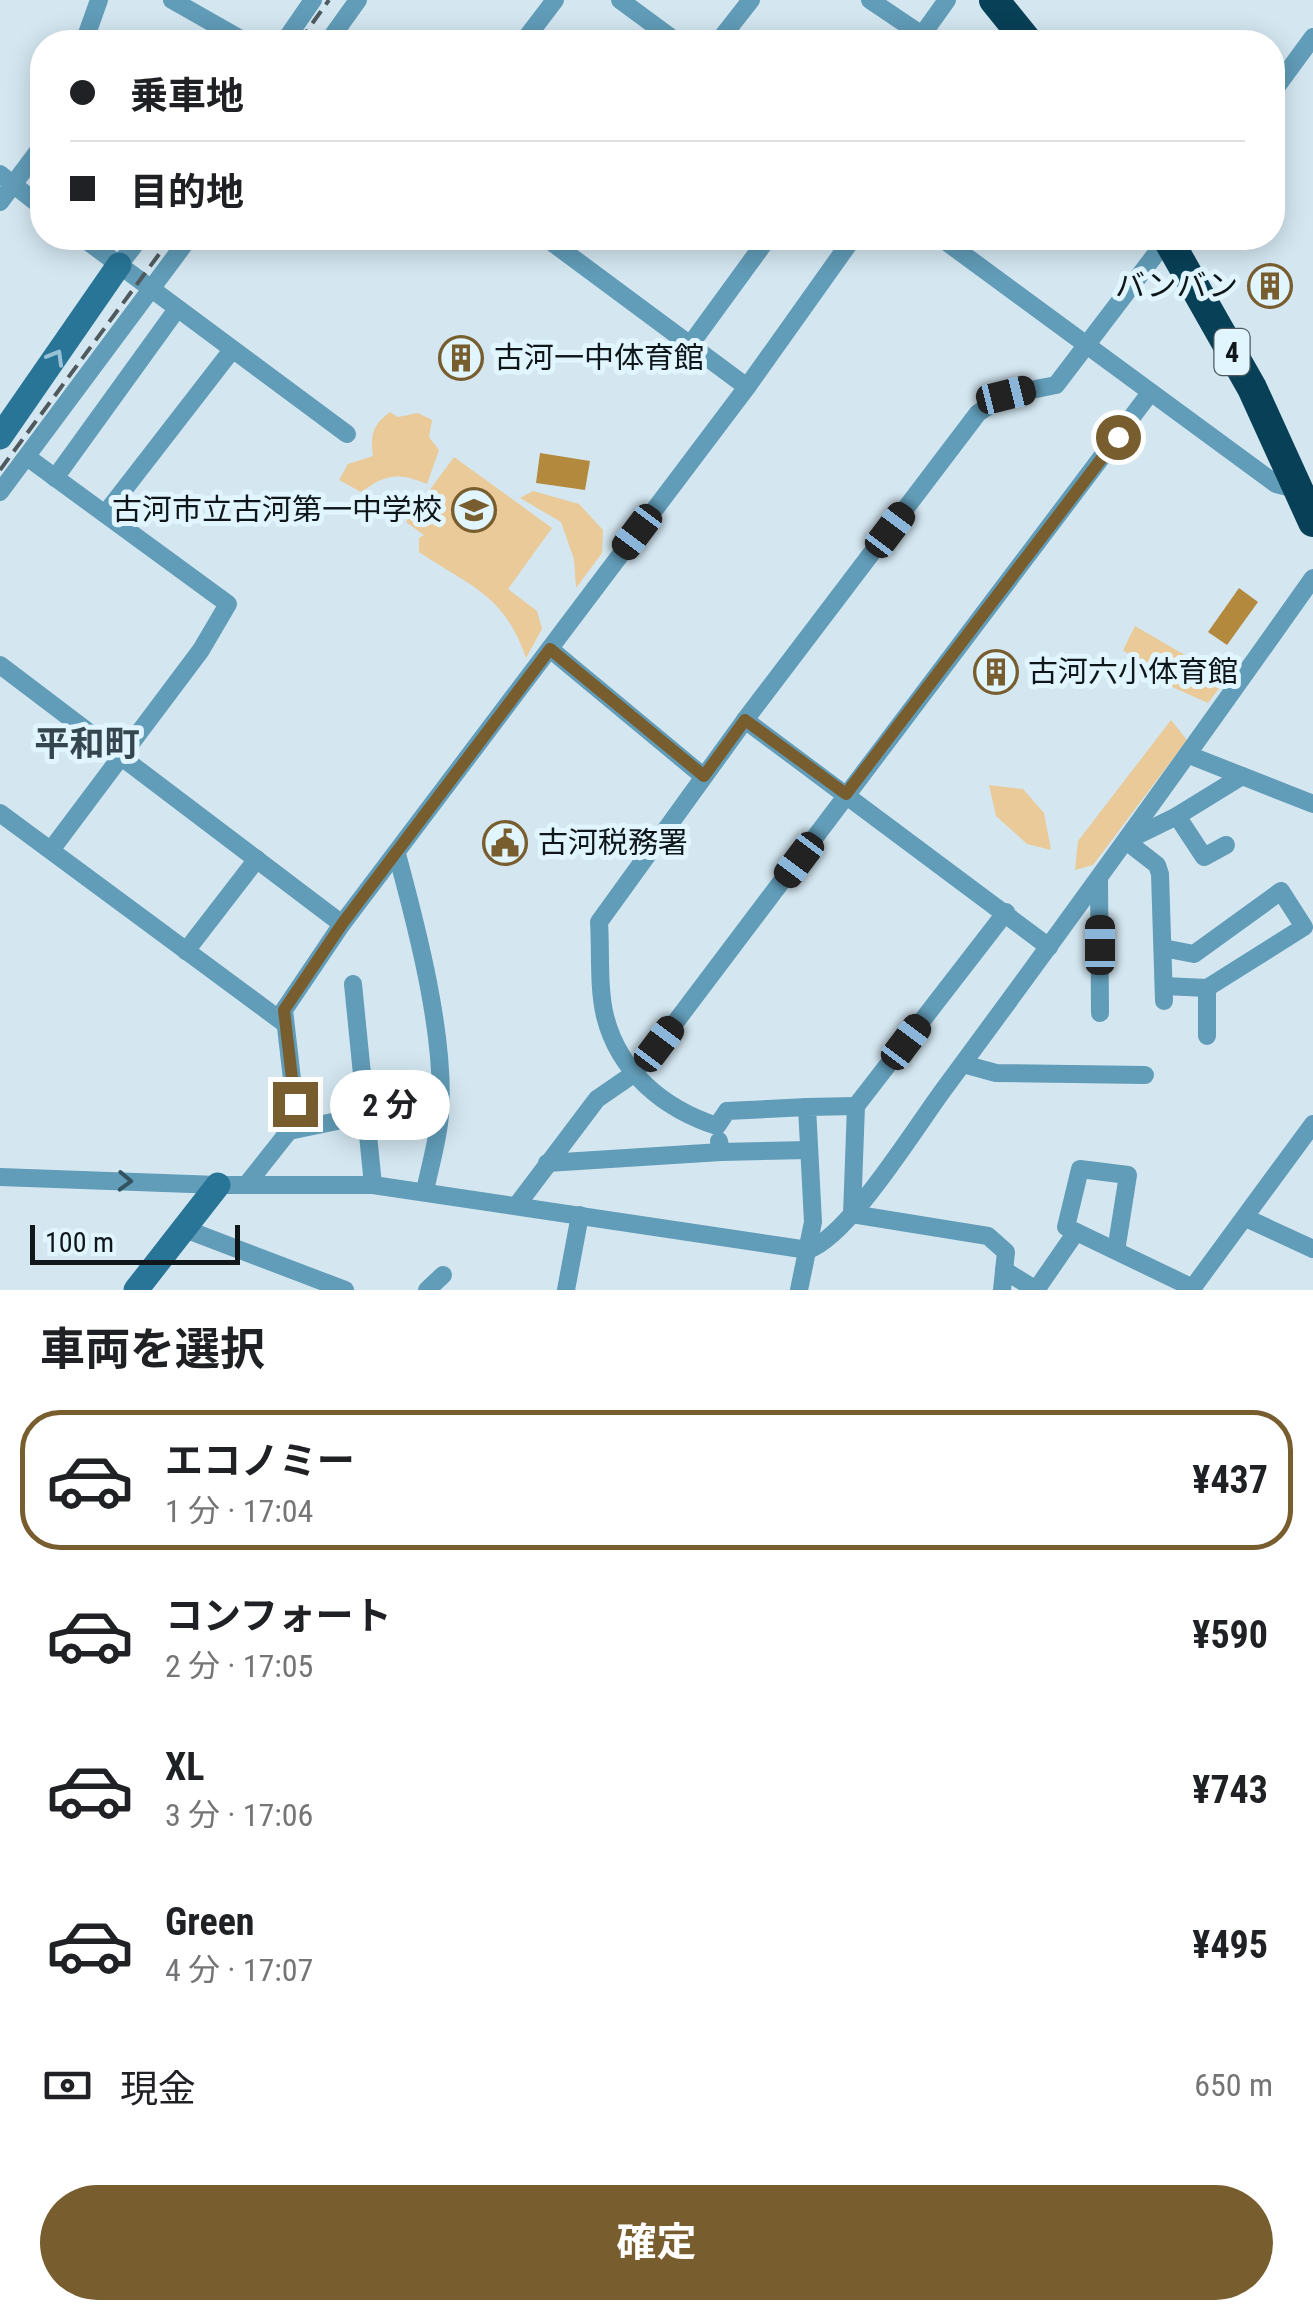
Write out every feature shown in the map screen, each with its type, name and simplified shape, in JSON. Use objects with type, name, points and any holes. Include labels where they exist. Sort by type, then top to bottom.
[{"type":"highway","points":[[994,0],[1018,30]]},
{"type":"highway","name":"4","points":[[1174,250],[1252,388],[1313,522]]},
{"type":"street","points":[[88,30],[99,0]]},
{"type":"street","points":[[172,0],[225,30]]},
{"type":"street","points":[[293,30],[314,0]]},
{"type":"street","points":[[337,30],[358,0]]},
{"type":"street","points":[[533,30],[555,0]]},
{"type":"street","points":[[620,0],[660,30]]},
{"type":"street","points":[[727,30],[751,0]]},
{"type":"street","points":[[870,0],[910,30]]},
{"type":"street","points":[[929,30],[946,0]]},
{"type":"street","points":[[1285,75],[1313,37]]},
{"type":"street","points":[[0,202],[7,179],[30,157]]},
{"type":"street","points":[[7,179],[30,197]]},
{"type":"street","points":[[99,250],[347,434]]},
{"type":"street","points":[[0,437],[131,250]]},
{"type":"street","points":[[0,492],[180,250]]},
{"type":"street","points":[[578,250],[690,345],[746,386]]},
{"type":"street","points":[[690,345],[759,250]]},
{"type":"street","points":[[247,1184],[289,1131],[295,1104],[284,1010],[342,924],[844,250]]},
{"type":"street","points":[[957,250],[1276,484],[1300,490]]},
{"type":"street","points":[[717,1126],[685,1116],[632,1074],[606,1016],[599,922],[745,720],[978,414],[991,401],[1006,395],[1056,386],[1158,250]]},
{"type":"street","points":[[56,478],[177,309]]},
{"type":"street","points":[[105,514],[232,350]]},
{"type":"street","points":[[517,1205],[597,1099],[632,1074],[1150,393]]},
{"type":"street","points":[[26,456],[228,604],[201,650],[51,850]]},
{"type":"street","points":[[0,1177],[218,1185],[374,1185],[808,1250],[824,1244],[852,1214],[1049,947],[1313,578]]},
{"type":"street","points":[[550,649],[704,776]]},
{"type":"street","points":[[0,665],[342,924]]},
{"type":"street","points":[[745,720],[1049,947]]},
{"type":"street","points":[[1189,755],[1313,804]]},
{"type":"street","points":[[1126,841],[1177,816],[1242,776]]},
{"type":"street","points":[[0,813],[284,1023]]},
{"type":"street","points":[[1177,816],[1204,857],[1226,845]]},
{"type":"street","points":[[1126,841],[1157,865],[1160,874],[1162,948],[1164,993],[1207,988],[1304,927],[1282,892],[1194,954],[1162,948]]},
{"type":"street","points":[[397,854],[416,924],[440,1070],[440,1110],[425,1191]]},
{"type":"street","points":[[186,951],[257,859]]},
{"type":"street","points":[[1100,877],[1100,1013]]},
{"type":"street","points":[[852,1214],[856,1106],[1006,912]]},
{"type":"street","points":[[353,984],[374,1185]]},
{"type":"street","points":[[1207,988],[1207,1036]]},
{"type":"street","points":[[963,1064],[996,1074],[1145,1074]]},
{"type":"street","points":[[721,1152],[717,1126],[727,1111],[856,1106]]},
{"type":"street","points":[[800,1290],[813,1222],[807,1107]]},
{"type":"street","points":[[289,1131],[366,1115],[440,1110]]},
{"type":"street","points":[[1116,1251],[1128,1176],[1080,1169],[1066,1228],[1192,1289],[1313,1124]]},
{"type":"street","points":[[547,1162],[809,1150]]},
{"type":"street","points":[[136,1290],[218,1185]]},
{"type":"street","points":[[852,1214],[988,1236],[1006,1252],[1002,1290]]},
{"type":"street","points":[[566,1290],[580,1215]]},
{"type":"street","points":[[1246,1218],[1313,1249]]},
{"type":"street","points":[[185,1229],[344,1290]]},
{"type":"street","points":[[1004,1270],[1036,1290],[1076,1232]]},
{"type":"street","points":[[428,1290],[443,1275]]},
{"type":"shaded area","points":[[390,412],[398,417],[418,413],[432,420],[429,437],[439,450],[427,484],[392,477],[361,492],[339,480],[348,464],[373,456],[374,431]]},
{"type":"shaded area","points":[[540,453],[590,461],[585,490],[536,483]]},
{"type":"shaded area","points":[[454,457],[552,528],[508,589],[537,611],[542,629],[526,658],[507,619],[496,606],[470,584],[419,552],[419,538],[424,535],[406,522]]},
{"type":"shaded area","points":[[533,491],[579,504],[603,530],[602,553],[576,588],[574,559],[561,522],[520,498]]},
{"type":"shaded area","points":[[1239,588],[1258,602],[1227,645],[1208,632]]},
{"type":"shaded area","points":[[1135,626],[1226,679],[1208,703],[1170,686],[1123,650]]},
{"type":"shaded area","points":[[1171,720],[1187,740],[1093,865],[1075,870],[1078,841]]},
{"type":"shaded area","points":[[989,785],[1023,789],[1044,813],[1051,850],[1027,844],[996,816]]},
{"type":"railway","points":[[308,30],[329,0]]},
{"type":"railway","points":[[0,470],[162,250]]},
{"type":"place","name":"バンバン","points":[[1270,286]]},
{"type":"place","name":"古河一中体育館","points":[[461,358]]},
{"type":"place","name":"古河市立古河第一中学校","points":[[474,510]]},
{"type":"place","name":"古河六小体育館","points":[[996,672]]},
{"type":"place","name":"古河税務署","points":[[505,843]]},
{"type":"district","name":"平和町","points":[[87,744]]},
{"type":"route","points":[[295,1104],[286,1058],[284,1010],[342,924],[550,649],[704,776],[745,720],[846,794],[1118,437]]}]
